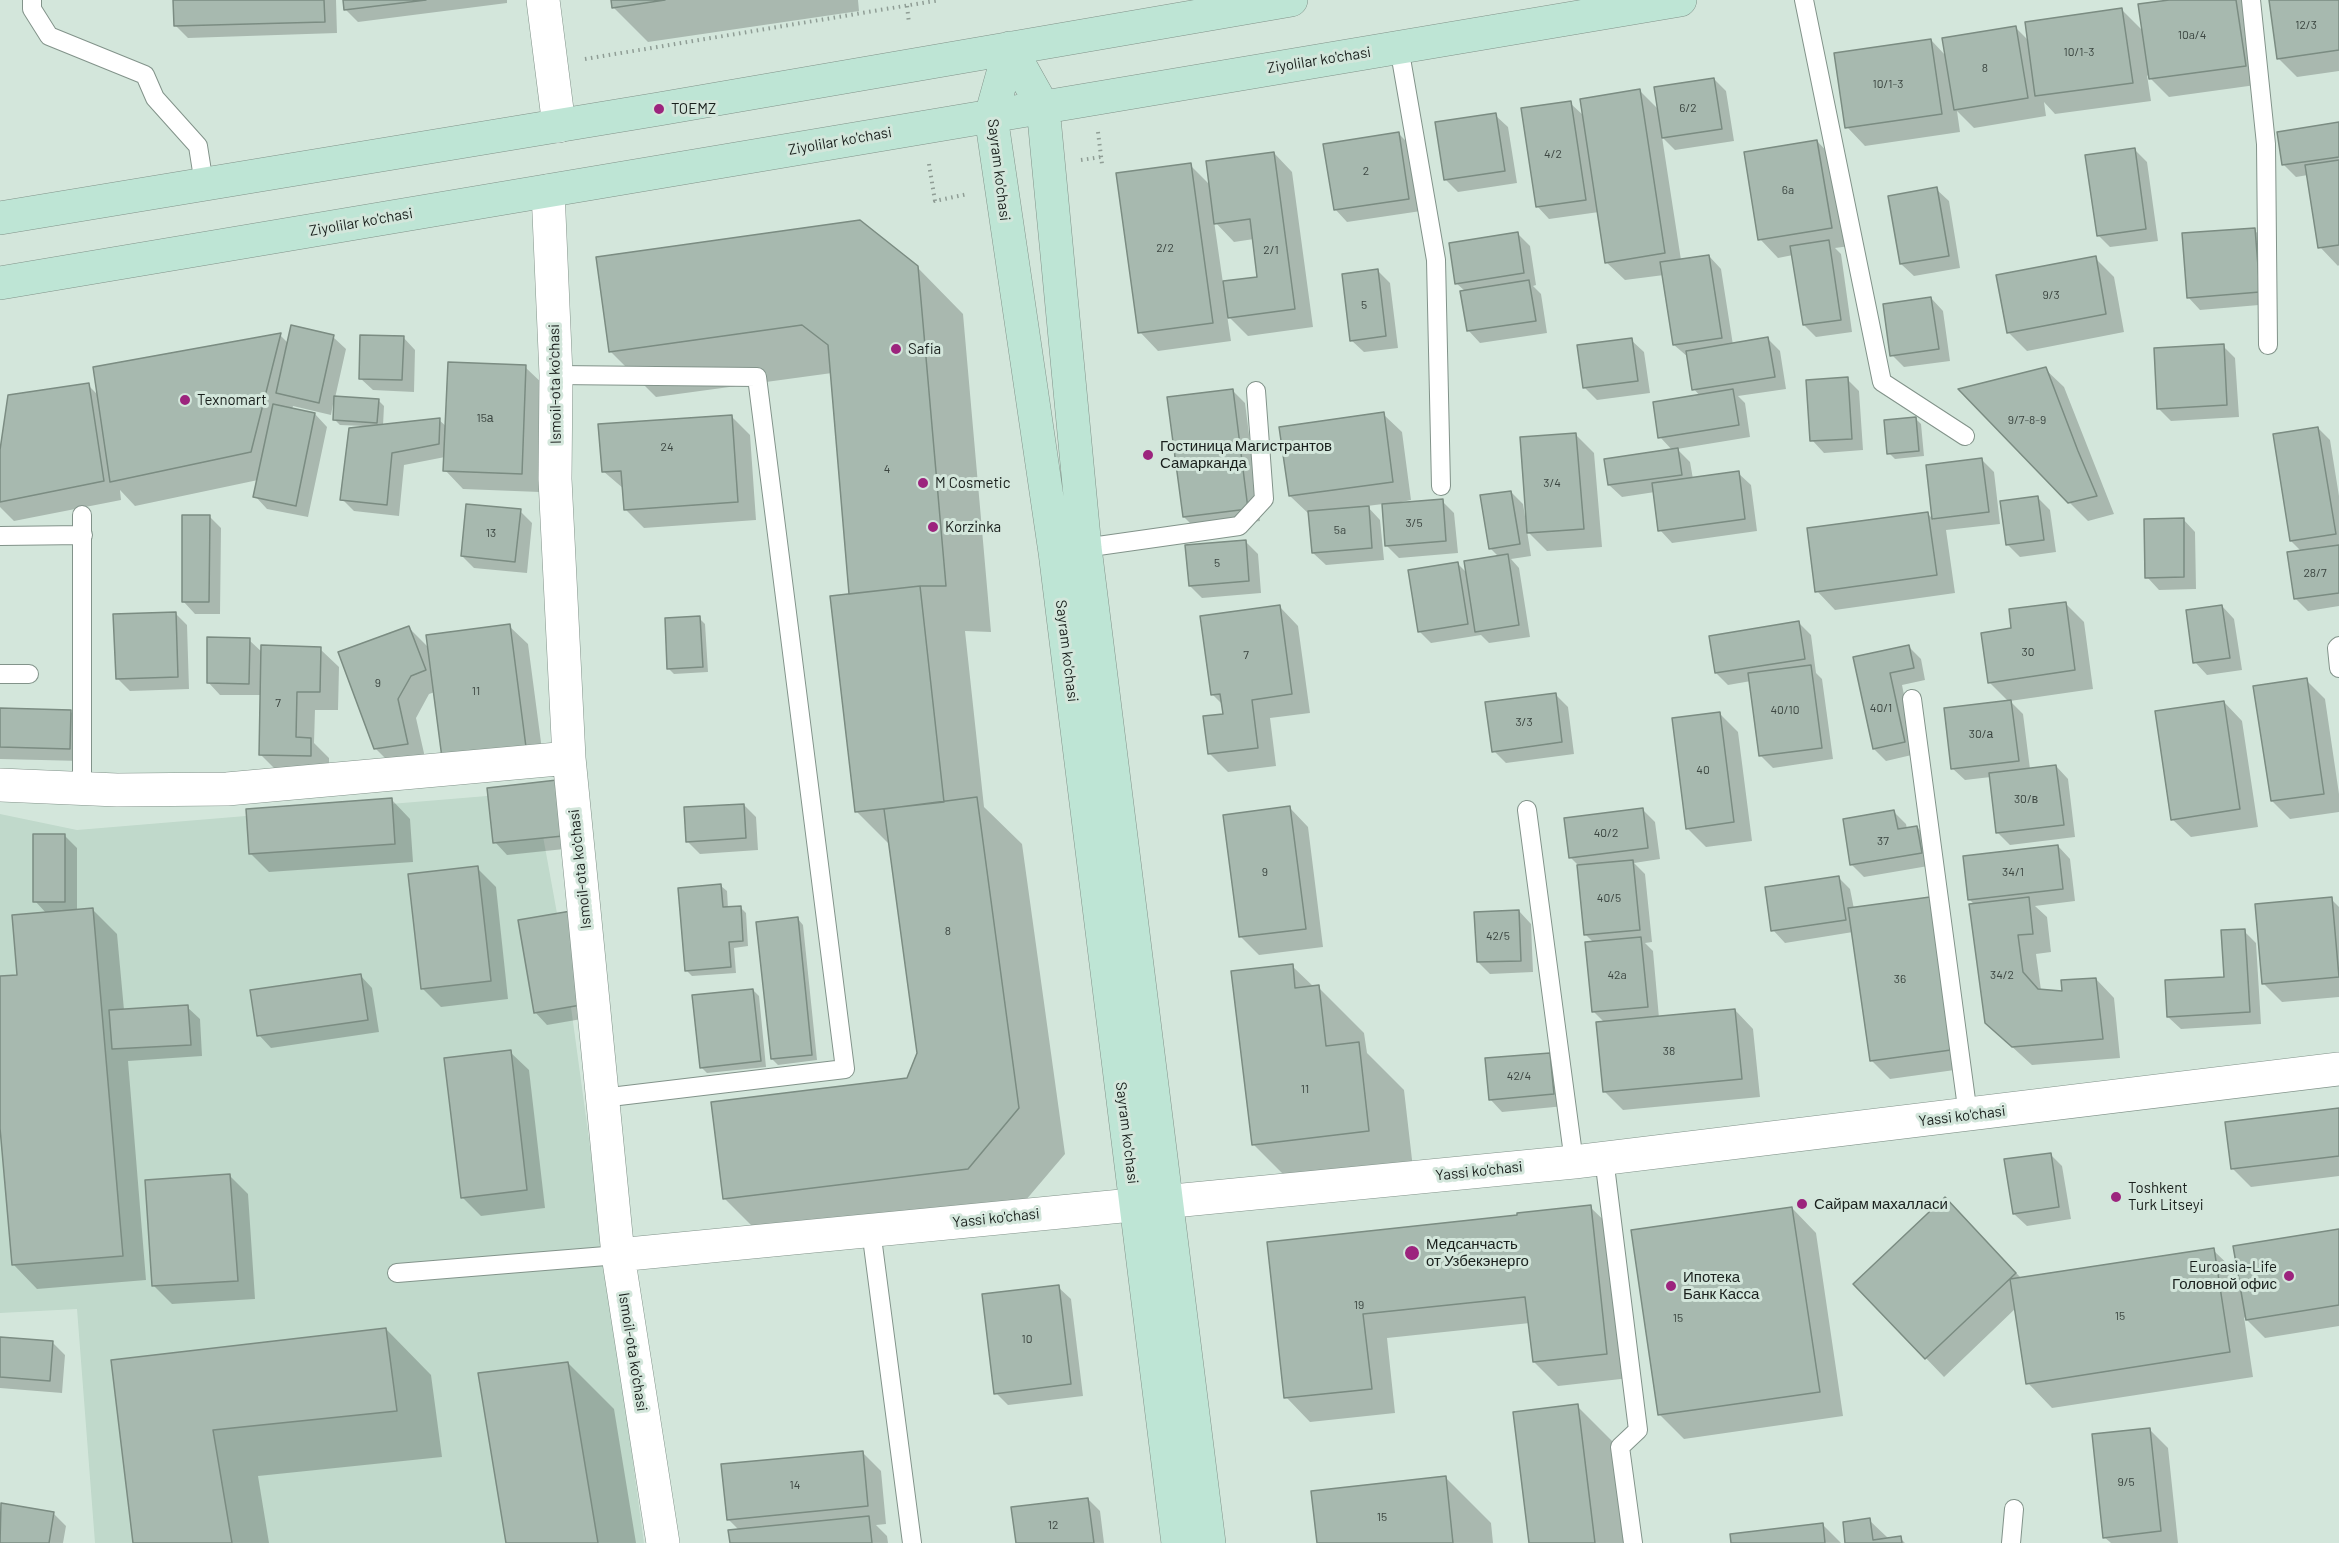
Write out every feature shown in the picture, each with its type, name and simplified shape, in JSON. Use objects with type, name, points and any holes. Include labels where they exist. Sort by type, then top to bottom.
[{"type":"main road","points":[[0,218],[559,126],[1291,0]]},
{"type":"main road","name":"Ziyolilar ko'chasi","points":[[0,283],[1680,0]]},
{"type":"main road","name":"Sayram ko'chasi","points":[[1010,48],[1043,107],[1070,550]]},
{"type":"main road","name":"Sayram ko'chasi","points":[[1010,48],[991,116],[1070,550],[1151,1203],[1178,1543]]},
{"type":"main road","name":"Sayram ko'chasi","points":[[1151,1203],[1209,1543]]},
{"type":"street","points":[[543,0],[559,126]]},
{"type":"street","name":"Ismoil-ota ko'chasi","points":[[548,191],[556,375],[555,478],[570,758],[618,1255],[663,1543]]},
{"type":"street","points":[[0,785],[117,790],[227,789],[570,758]]},
{"type":"street","name":"Yassi ko'chasi","points":[[618,1255],[1589,1160],[2339,1069]]},
{"type":"lane","points":[[32,0],[32,9],[49,36],[145,75],[155,98],[198,146],[204,184]]},
{"type":"lane","points":[[1804,0],[1882,382],[1965,436]]},
{"type":"lane","points":[[2252,0],[2266,144],[2268,345]]},
{"type":"lane","points":[[1399,47],[1436,260],[1441,486]]},
{"type":"lane","points":[[556,375],[757,377],[845,1069],[602,1098]]},
{"type":"lane","points":[[1070,550],[1239,526],[1264,499],[1256,391]]},
{"type":"lane","points":[[82,514],[82,789]]},
{"type":"lane","points":[[0,536],[83,534]]},
{"type":"lane","points":[[2339,646],[2337,648],[2339,668]]},
{"type":"lane","points":[[0,674],[29,674]]},
{"type":"lane","points":[[1912,699],[1968,1115]]},
{"type":"lane","points":[[1527,810],[1638,1430],[1620,1447],[1633,1543]]},
{"type":"lane","points":[[871,1230],[912,1543]]},
{"type":"lane","points":[[397,1273],[618,1255]]},
{"type":"lane","points":[[2011,1543],[2014,1509]]},
{"type":"path","points":[[551,64],[940,0]]},
{"type":"path","points":[[907,6],[909,23]]},
{"type":"path","points":[[1097,127],[1102,164]]},
{"type":"path","points":[[1077,160],[1101,157]]},
{"type":"path","points":[[929,164],[935,201],[971,193]]},
{"type":"shaded area","points":[[535,792],[562,941],[644,1543],[95,1543],[77,1309],[0,1313],[0,814],[77,830]]},
{"type":"building","points":[[173,0],[324,0],[325,22],[174,26]]},
{"type":"building","points":[[343,0],[426,0],[344,10]]},
{"type":"building","points":[[611,0],[665,0],[612,8]]},
{"type":"building","points":[[2169,0],[2236,0],[2246,66],[2149,79],[2138,4]]},
{"type":"building","points":[[2269,0],[2339,0],[2339,50],[2277,59]]},
{"type":"building","points":[[2122,8],[2133,83],[2035,96],[2025,22]]},
{"type":"building","points":[[2016,26],[2028,98],[1954,110],[1942,38]]},
{"type":"building","points":[[1931,39],[1942,114],[1845,128],[1834,53]]},
{"type":"building","points":[[1714,78],[1722,129],[1662,138],[1654,87]]},
{"type":"building","points":[[1640,89],[1665,253],[1605,263],[1580,99]]},
{"type":"building","points":[[1571,101],[1586,200],[1536,207],[1521,108]]},
{"type":"building","points":[[1496,113],[1505,171],[1444,180],[1435,122]]},
{"type":"building","points":[[2339,122],[2339,157],[2282,165],[2277,132]]},
{"type":"building","points":[[1399,132],[1409,199],[1334,210],[1323,144]]},
{"type":"building","points":[[1817,140],[1832,228],[1758,240],[1744,152]]},
{"type":"building","points":[[2135,148],[2146,229],[2097,236],[2085,155]]},
{"type":"building","points":[[1274,152],[1295,309],[1228,318],[1223,281],[1257,277],[1250,219],[1214,224],[1206,161]]},
{"type":"building","points":[[2339,160],[2339,245],[2318,248],[2305,165]]},
{"type":"building","points":[[1191,163],[1213,323],[1138,333],[1116,173]]},
{"type":"building","points":[[1937,187],[1949,256],[1900,264],[1888,196]]},
{"type":"building","points":[[860,220],[918,266],[946,586],[920,586],[849,594],[828,345],[802,325],[609,352],[596,257]]},
{"type":"building","points":[[2255,228],[2260,292],[2187,298],[2182,233]]},
{"type":"building","points":[[1518,232],[1524,273],[1455,284],[1449,243]]},
{"type":"building","points":[[1829,240],[1841,320],[1803,325],[1790,246]]},
{"type":"building","points":[[1709,255],[1722,338],[1673,345],[1660,262]]},
{"type":"building","points":[[2096,256],[2106,314],[2007,333],[1996,275]]},
{"type":"building","points":[[1378,269],[1386,336],[1350,341],[1342,274]]},
{"type":"building","points":[[1529,280],[1536,321],[1467,331],[1460,291]]},
{"type":"building","points":[[1931,297],[1939,349],[1890,356],[1883,304]]},
{"type":"building","points":[[291,325],[334,335],[319,403],[276,393]]},
{"type":"building","points":[[281,333],[251,452],[110,482],[93,367]]},
{"type":"building","points":[[360,335],[404,336],[402,380],[359,379]]},
{"type":"building","points":[[1768,337],[1775,377],[1692,390],[1686,351]]},
{"type":"building","points":[[1632,338],[1638,381],[1583,388],[1577,345]]},
{"type":"building","points":[[2224,344],[2227,405],[2157,409],[2154,348]]},
{"type":"building","points":[[448,362],[526,365],[522,474],[443,471]]},
{"type":"building","points":[[2046,367],[2097,496],[2068,503],[1958,389]]},
{"type":"building","points":[[1848,377],[1852,439],[1810,441],[1806,380]]},
{"type":"building","points":[[89,383],[104,481],[0,502],[0,450],[8,395]]},
{"type":"building","points":[[1233,389],[1248,509],[1183,517],[1167,397]]},
{"type":"building","points":[[1733,389],[1739,425],[1658,438],[1653,402]]},
{"type":"building","points":[[334,396],[379,399],[377,423],[333,420]]},
{"type":"building","points":[[273,404],[315,413],[296,506],[253,497]]},
{"type":"building","points":[[1384,412],[1393,482],[1289,496],[1279,427]]},
{"type":"building","points":[[732,415],[738,502],[624,510],[621,471],[602,472],[598,424]]},
{"type":"building","points":[[1916,417],[1919,451],[1887,454],[1884,420]]},
{"type":"building","points":[[440,418],[439,444],[392,453],[387,505],[340,500],[349,428]]},
{"type":"building","points":[[2318,427],[2336,534],[2290,541],[2273,434]]},
{"type":"building","points":[[1576,433],[1584,529],[1527,533],[1520,437]]},
{"type":"building","points":[[1678,448],[1682,475],[1608,485],[1604,459]]},
{"type":"building","points":[[1982,458],[1989,512],[1932,519],[1926,465]]},
{"type":"building","points":[[1739,471],[1745,519],[1658,531],[1652,483]]},
{"type":"building","points":[[1511,491],[1520,544],[1489,549],[1480,495]]},
{"type":"building","points":[[2038,496],[2044,540],[2006,545],[2000,501]]},
{"type":"building","points":[[1443,499],[1446,541],[1385,546],[1382,504]]},
{"type":"building","points":[[466,504],[521,509],[515,562],[461,556]]},
{"type":"building","points":[[1369,506],[1372,548],[1312,553],[1308,511]]},
{"type":"building","points":[[1928,512],[1937,575],[1815,592],[1807,528]]},
{"type":"building","points":[[182,515],[210,515],[209,602],[182,602]]},
{"type":"building","points":[[2184,518],[2184,577],[2145,578],[2144,519]]},
{"type":"building","points":[[1246,540],[1249,581],[1189,586],[1185,545]]},
{"type":"building","points":[[2339,545],[2339,593],[2294,599],[2287,552]]},
{"type":"building","points":[[1508,554],[1519,625],[1475,632],[1464,561]]},
{"type":"building","points":[[1458,562],[1468,624],[1418,632],[1408,570]]},
{"type":"building","points":[[920,586],[944,802],[855,812],[830,596]]},
{"type":"building","points":[[2066,602],[2075,670],[1988,683],[1981,633],[2011,628],[2009,609]]},
{"type":"building","points":[[1280,605],[1292,694],[1252,700],[1258,748],[1208,754],[1203,716],[1223,714],[1220,694],[1211,695],[1200,616]]},
{"type":"building","points":[[2222,605],[2230,658],[2193,663],[2186,610]]},
{"type":"building","points":[[176,612],[178,677],[116,679],[113,614]]},
{"type":"building","points":[[700,616],[703,667],[667,669],[665,618]]},
{"type":"building","points":[[1799,621],[1805,659],[1715,673],[1709,636]]},
{"type":"building","points":[[510,624],[526,747],[442,758],[426,635]]},
{"type":"building","points":[[409,626],[426,670],[411,676],[398,699],[408,744],[374,749],[338,652]]},
{"type":"building","points":[[207,637],[250,638],[249,684],[207,683]]},
{"type":"building","points":[[261,645],[321,647],[320,692],[297,692],[296,737],[311,738],[311,756],[259,755]]},
{"type":"building","points":[[1909,645],[1914,668],[1890,673],[1905,742],[1873,749],[1853,657]]},
{"type":"building","points":[[1811,665],[1822,748],[1759,756],[1748,673]]},
{"type":"building","points":[[2307,678],[2324,794],[2271,801],[2253,686]]},
{"type":"building","points":[[1556,693],[1562,742],[1492,752],[1485,702]]},
{"type":"building","points":[[2011,700],[2019,761],[1951,769],[1944,708]]},
{"type":"building","points":[[2224,701],[2240,809],[2171,820],[2155,711]]},
{"type":"building","points":[[0,708],[71,710],[70,749],[0,747]]},
{"type":"building","points":[[1720,712],[1734,822],[1686,829],[1672,718]]},
{"type":"building","points":[[2056,765],[2064,825],[1996,833],[1989,773]]},
{"type":"building","points":[[557,780],[563,836],[493,843],[487,788]]},
{"type":"building","points":[[977,797],[1019,1108],[968,1169],[723,1199],[711,1102],[907,1078],[917,1053],[884,809]]},
{"type":"building","points":[[392,798],[395,844],[249,854],[246,809]]},
{"type":"building","points":[[744,804],[746,838],[686,842],[684,807]]},
{"type":"building","points":[[1290,806],[1306,929],[1239,937],[1223,815]]},
{"type":"building","points":[[1643,808],[1648,848],[1569,858],[1564,818]]},
{"type":"building","points":[[1894,810],[1898,829],[1917,826],[1922,853],[1850,865],[1843,819]]},
{"type":"building","points":[[33,834],[65,834],[65,902],[33,902]]},
{"type":"building","points":[[2058,845],[2063,889],[1968,900],[1963,856]]},
{"type":"building","points":[[1633,860],[1640,930],[1584,935],[1577,865]]},
{"type":"building","points":[[478,866],[491,981],[421,989],[408,874]]},
{"type":"building","points":[[1839,876],[1846,920],[1771,931],[1765,887]]},
{"type":"building","points":[[721,884],[723,907],[741,906],[743,941],[729,942],[731,967],[685,971],[678,888]]},
{"type":"building","points":[[1930,897],[1951,1050],[1870,1061],[1848,908]]},
{"type":"building","points":[[2029,897],[2033,934],[2018,935],[2023,972],[2038,989],[2062,991],[2061,980],[2096,978],[2103,1039],[2012,1047],[1985,1023],[1969,904]]},
{"type":"building","points":[[2332,897],[2339,977],[2262,984],[2255,904]]},
{"type":"building","points":[[93,908],[123,1256],[12,1265],[0,1128],[0,976],[17,975],[12,915]]},
{"type":"building","points":[[1519,910],[1521,961],[1477,962],[1474,912]]},
{"type":"building","points":[[571,911],[587,1004],[534,1013],[518,920]]},
{"type":"building","points":[[798,917],[812,1055],[771,1059],[756,922]]},
{"type":"building","points":[[2245,929],[2250,1012],[2167,1017],[2165,980],[2224,977],[2221,930]]},
{"type":"building","points":[[1641,937],[1648,1007],[1592,1012],[1585,942]]},
{"type":"building","points":[[1293,964],[1295,988],[1319,985],[1326,1046],[1359,1042],[1369,1131],[1252,1145],[1231,971]]},
{"type":"building","points":[[361,974],[368,1020],[257,1036],[250,990]]},
{"type":"building","points":[[753,989],[761,1061],[700,1068],[692,995]]},
{"type":"building","points":[[188,1005],[191,1045],[112,1049],[109,1010]]},
{"type":"building","points":[[1735,1009],[1742,1079],[1603,1092],[1596,1022]]},
{"type":"building","points":[[511,1050],[527,1190],[461,1198],[444,1058]]},
{"type":"building","points":[[1550,1053],[1554,1094],[1489,1100],[1485,1058]]},
{"type":"building","points":[[2339,1108],[2339,1156],[2231,1169],[2225,1122]]},
{"type":"building","points":[[2051,1153],[2059,1207],[2013,1214],[2004,1159]]},
{"type":"building","points":[[230,1174],[238,1281],[152,1286],[145,1180]]},
{"type":"building","points":[[1945,1197],[2016,1273],[1925,1359],[1853,1284]]},
{"type":"building","points":[[1591,1205],[1607,1354],[1533,1362],[1525,1297],[1363,1314],[1372,1389],[1284,1398],[1267,1242]]},
{"type":"building","points":[[1792,1207],[1820,1392],[1658,1415],[1631,1230]]},
{"type":"building","name":"Euroasia-Life Головной офис","points":[[2339,1229],[2339,1305],[2246,1320],[2233,1246]]},
{"type":"building","points":[[2214,1248],[2230,1352],[2026,1384],[2010,1279]]},
{"type":"building","points":[[1059,1285],[1071,1384],[994,1394],[982,1294]]},
{"type":"building","points":[[386,1328],[397,1411],[213,1430],[232,1543],[133,1543],[111,1360]]},
{"type":"building","points":[[0,1337],[53,1341],[50,1381],[0,1377]]},
{"type":"building","points":[[568,1362],[598,1543],[506,1543],[478,1373]]},
{"type":"building","points":[[1578,1404],[1595,1543],[1529,1543],[1513,1412]]},
{"type":"building","points":[[2150,1428],[2161,1531],[2103,1538],[2092,1434]]},
{"type":"building","points":[[863,1451],[868,1506],[727,1520],[721,1464]]},
{"type":"building","points":[[1446,1476],[1453,1543],[1317,1543],[1311,1491]]},
{"type":"building","points":[[1088,1498],[1094,1543],[1016,1543],[1011,1507]]},
{"type":"building","points":[[1,1503],[54,1512],[49,1543],[0,1543]]},
{"type":"building","points":[[869,1516],[872,1543],[730,1543],[728,1530]]},
{"type":"building","points":[[1870,1518],[1873,1540],[1901,1536],[1902,1543],[1845,1543],[1843,1522]]},
{"type":"building","points":[[1823,1523],[1825,1543],[1731,1543],[1730,1534]]},
{"type":"place","name":"TOEMZ","points":[[659,109]]},
{"type":"place","name":"Safia","points":[[896,349]]},
{"type":"place","name":"Texnomart","points":[[185,400]]},
{"type":"place","name":"Гостиница Магистрантов Самарканда","points":[[1148,455]]},
{"type":"place","name":"M Cosmetic","points":[[923,483]]},
{"type":"place","name":"Korzinka","points":[[933,527]]},
{"type":"place","name":"Toshkent Turk Litseyi","points":[[2116,1197]]},
{"type":"place","name":"Сайрам махалласи","points":[[1802,1204]]},
{"type":"place","name":"Медсанчасть от Узбекэнерго","points":[[1412,1253]]},
{"type":"place","name":"Euroasia-Life Головной офис","points":[[2289,1276]]},
{"type":"place","name":"Ипотека Банк Касса","points":[[1671,1286]]}]
